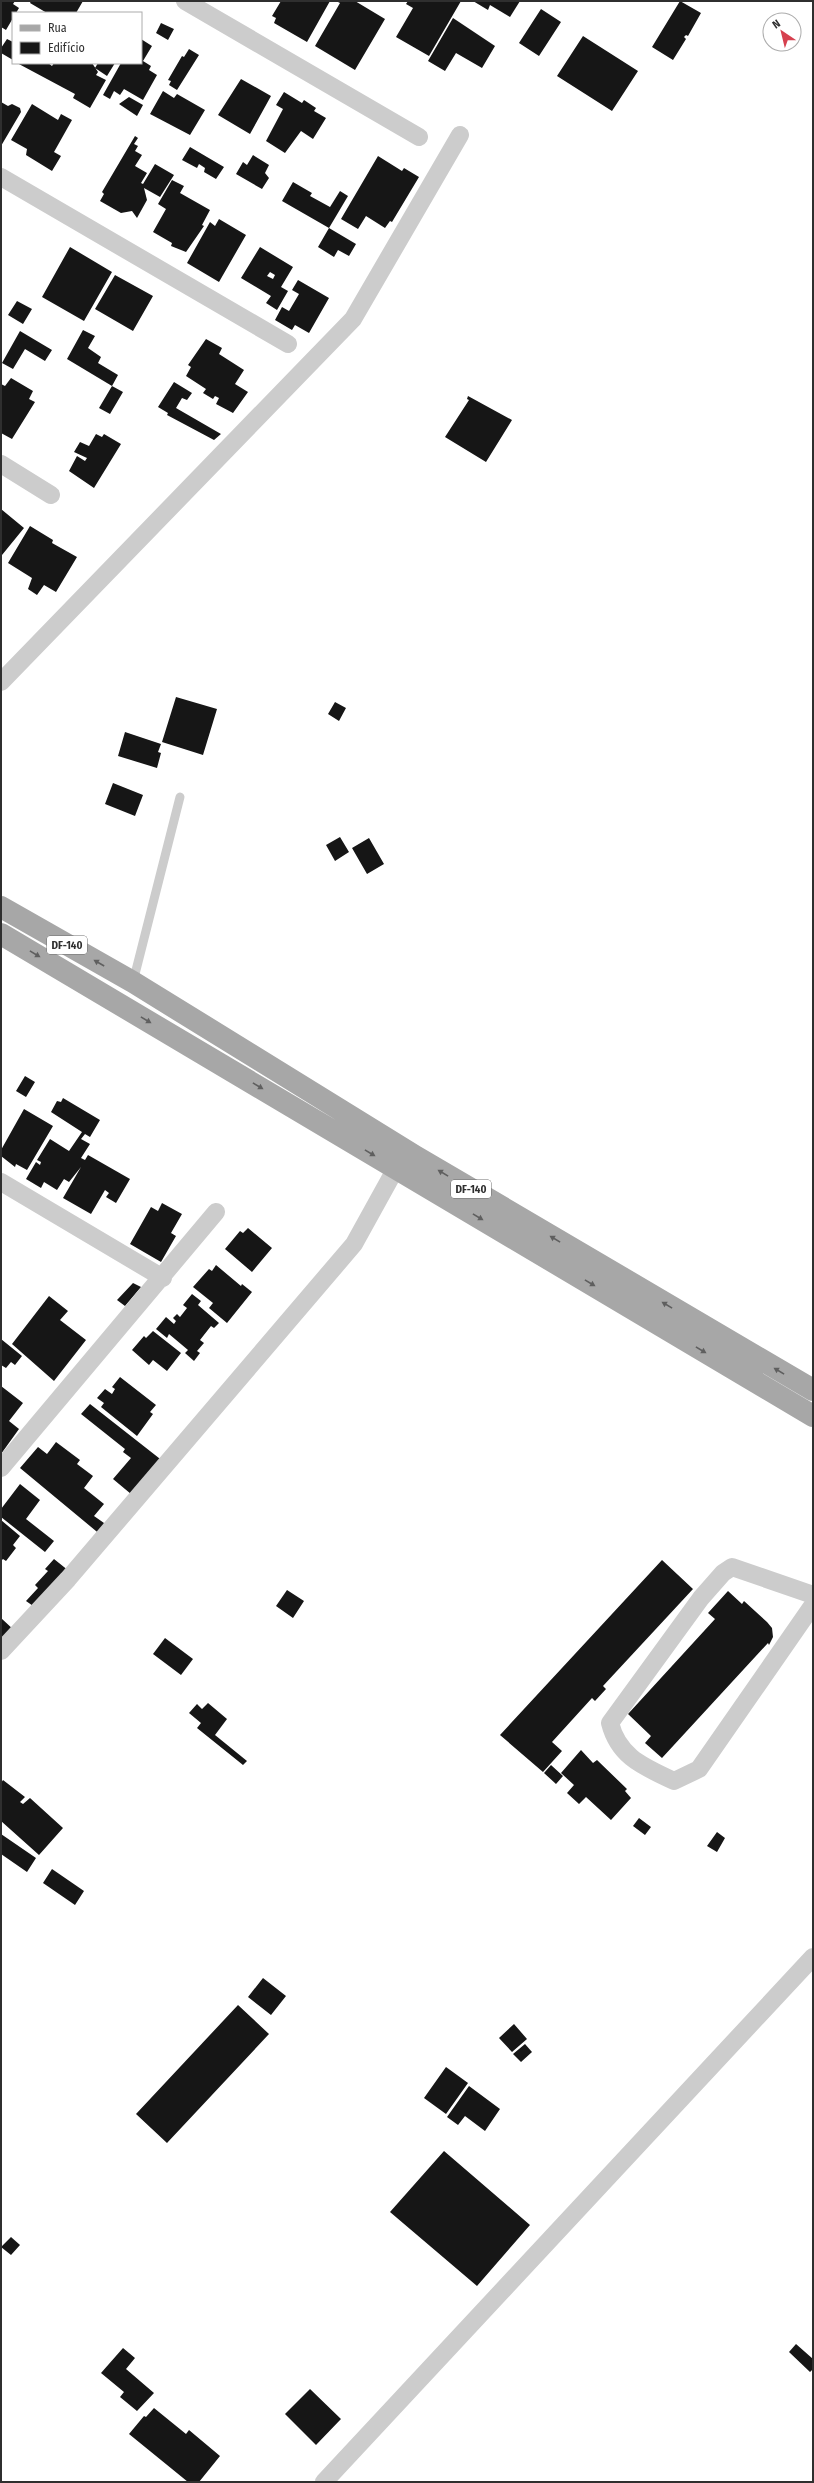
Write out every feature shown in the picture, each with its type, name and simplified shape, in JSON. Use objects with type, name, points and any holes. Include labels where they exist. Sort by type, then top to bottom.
[{"type":"main road","name":"DF-140","points":[[1,907],[133,982],[415,1156],[813,1390]]},
{"type":"main road","name":"DF-140","points":[[1,934],[813,1416]]},
{"type":"street","points":[[185,1],[419,137]]},
{"type":"street","points":[[1,682],[353,319],[460,135]]},
{"type":"street","points":[[1,177],[288,344]]},
{"type":"street","points":[[1,464],[51,495]]},
{"type":"street","points":[[1,1651],[68,1579],[354,1244],[396,1168]]},
{"type":"street","points":[[1,1182],[163,1278]]},
{"type":"street","points":[[1,1468],[163,1278],[216,1212]]},
{"type":"street","points":[[813,1595],[732,1567],[723,1573],[702,1598],[610,1724],[614,1738],[636,1763],[674,1781],[698,1769],[813,1605]]},
{"type":"street","points":[[324,2482],[813,1957]]},
{"type":"lane","points":[[133,982],[180,797]]},
{"type":"building","points":[[1,1],[15,1],[13,4],[19,8],[17,12],[12,12],[12,20],[6,30],[1,27]]},
{"type":"building","points":[[31,1],[83,1],[77,12],[45,12],[30,3]]},
{"type":"building","points":[[281,1],[330,1],[307,42],[274,23],[276,18],[272,16]]},
{"type":"building","points":[[336,1],[355,1],[385,19],[355,70],[315,46],[340,3]]},
{"type":"building","points":[[408,1],[461,1],[429,56],[396,37],[413,8],[406,4]]},
{"type":"building","points":[[473,1],[520,1],[510,17],[490,5],[488,10]]},
{"type":"building","points":[[680,1],[701,13],[688,36],[686,35],[684,37],[686,39],[673,60],[652,47]]},
{"type":"building","points":[[541,9],[561,22],[539,56],[519,43]]},
{"type":"building","points":[[453,18],[495,46],[482,68],[456,53],[445,71],[428,61]]},
{"type":"building","points":[[161,23],[174,29],[168,40],[156,33]]},
{"type":"building","points":[[583,36],[638,71],[612,111],[557,76]]},
{"type":"building","points":[[7,39],[12,42],[12,59],[1,53],[1,48]]},
{"type":"building","points":[[142,40],[152,46],[143,61],[151,66],[149,70],[157,75],[143,100],[124,89],[120,95],[114,91],[110,99],[103,95],[120,64],[142,64]]},
{"type":"building","points":[[189,49],[199,55],[177,90],[169,85],[171,81],[168,80],[182,56],[184,57]]},
{"type":"building","points":[[19,64],[49,64],[52,66],[53,64],[93,64],[98,72],[96,75],[106,80],[90,108],[73,98],[75,94]]},
{"type":"building","points":[[97,64],[114,64],[107,76],[95,68]]},
{"type":"building","points":[[241,79],[271,96],[250,134],[218,115]]},
{"type":"building","points":[[163,91],[174,98],[177,94],[205,110],[190,135],[150,114]]},
{"type":"building","points":[[284,92],[302,103],[304,100],[316,108],[314,111],[326,118],[313,139],[301,131],[285,153],[266,141],[283,109],[276,105]]},
{"type":"building","points":[[129,97],[143,105],[137,116],[119,104]]},
{"type":"building","points":[[1,102],[8,106],[12,104],[20,108],[21,112],[1,146]]},
{"type":"building","points":[[32,104],[58,120],[61,114],[72,120],[54,152],[61,156],[52,171],[26,155],[27,149],[11,140]]},
{"type":"building","points":[[135,136],[138,138],[134,144],[138,146],[135,151],[142,155],[135,166],[147,173],[141,183],[143,184],[155,164],[174,175],[160,197],[144,188],[147,200],[137,218],[132,211],[121,213],[100,201],[104,194],[102,192]]},
{"type":"building","points":[[190,147],[224,167],[216,179],[204,172],[205,168],[199,164],[197,168],[182,160]]},
{"type":"building","points":[[253,155],[269,165],[265,173],[269,178],[262,189],[236,174],[243,162],[247,165]]},
{"type":"building","points":[[378,156],[402,171],[404,168],[419,177],[392,222],[390,221],[385,228],[366,216],[358,229],[341,219]]},
{"type":"building","points":[[172,180],[184,186],[180,193],[210,210],[202,225],[204,226],[186,252],[171,246],[172,243],[153,232],[166,209],[158,204]]},
{"type":"building","points":[[293,182],[312,193],[310,196],[330,207],[340,191],[348,196],[329,228],[282,201]]},
{"type":"building","points":[[219,219],[246,235],[219,282],[187,263],[210,222],[215,226]]},
{"type":"building","points":[[329,228],[356,244],[349,256],[338,250],[334,257],[318,247]]},
{"type":"building","points":[[70,247],[112,272],[84,321],[42,297]]},
{"type":"building","points":[[260,247],[293,267],[281,287],[288,291],[277,310],[266,303],[271,296],[241,278]],"holes":[[[270,272],[275,275],[273,279],[267,276]]]},
{"type":"building","points":[[115,275],[153,296],[133,331],[95,309]]},
{"type":"building","points":[[298,280],[329,298],[309,333],[295,325],[292,330],[275,320],[282,307],[289,311],[299,294],[292,290]]},
{"type":"building","points":[[17,301],[32,309],[23,324],[8,315]]},
{"type":"building","points":[[83,330],[95,336],[88,348],[101,357],[98,363],[118,375],[112,386],[67,359]]},
{"type":"building","points":[[20,331],[52,350],[45,361],[25,349],[13,369],[2,363]]},
{"type":"building","points":[[206,339],[222,348],[219,354],[244,370],[235,384],[248,392],[233,413],[216,404],[219,398],[215,396],[213,399],[203,393],[206,389],[186,376],[191,367],[188,365]]},
{"type":"building","points":[[11,378],[33,391],[29,399],[35,402],[12,439],[1,433],[1,384],[5,386]]},
{"type":"building","points":[[174,382],[192,393],[187,400],[182,398],[176,408],[221,434],[214,440],[167,415],[168,413],[158,407]]},
{"type":"building","points":[[112,386],[123,392],[110,414],[99,408]]},
{"type":"building","points":[[468,396],[512,420],[486,462],[445,437],[469,400],[467,399]]},
{"type":"building","points":[[96,434],[102,437],[104,434],[121,444],[94,488],[69,471],[77,456],[85,461],[87,458],[74,452],[80,442],[89,446]]},
{"type":"building","points":[[1,509],[24,528],[2,555],[1,554]]},
{"type":"building","points":[[30,526],[53,540],[52,543],[77,557],[56,592],[44,585],[37,595],[28,589],[32,578],[8,563]]},
{"type":"building","points":[[176,697],[217,709],[203,755],[162,742]]},
{"type":"building","points":[[335,702],[346,708],[339,721],[328,714]]},
{"type":"building","points":[[125,732],[161,744],[158,752],[161,753],[157,768],[118,756]]},
{"type":"building","points":[[113,783],[143,795],[135,816],[105,804]]},
{"type":"building","points":[[340,837],[349,852],[335,861],[326,845]]},
{"type":"building","points":[[369,838],[384,864],[367,874],[352,848]]},
{"type":"building","points":[[25,1076],[35,1082],[26,1097],[16,1091]]},
{"type":"building","points":[[63,1098],[100,1120],[90,1137],[85,1134],[81,1139],[90,1144],[81,1158],[85,1160],[88,1155],[130,1179],[116,1203],[106,1197],[109,1193],[105,1190],[91,1214],[63,1198],[81,1167],[69,1182],[64,1179],[57,1190],[44,1182],[41,1188],[26,1179],[36,1162],[40,1165],[41,1162],[37,1160],[50,1139],[69,1151],[82,1132],[51,1112],[57,1101],[61,1102]]},
{"type":"building","points":[[24,1109],[53,1126],[27,1170],[16,1164],[15,1167],[1,1156],[1,1150]]},
{"type":"building","points":[[162,1203],[182,1214],[171,1233],[176,1236],[161,1262],[130,1244],[151,1207],[158,1211]]},
{"type":"building","points":[[248,1228],[272,1248],[252,1272],[225,1249],[240,1231],[243,1233]]},
{"type":"building","points":[[216,1265],[241,1286],[242,1284],[252,1292],[227,1323],[209,1308],[213,1303],[193,1287],[209,1269],[212,1271]]},
{"type":"building","points":[[133,1283],[141,1287],[125,1306],[117,1300]]},
{"type":"building","points":[[192,1294],[201,1301],[198,1305],[219,1323],[214,1328],[211,1326],[200,1340],[204,1343],[197,1351],[200,1353],[194,1361],[185,1353],[188,1350],[169,1334],[167,1338],[156,1329],[166,1317],[174,1324],[176,1321],[173,1318],[177,1314],[180,1317],[187,1308],[183,1305]]},
{"type":"building","points":[[49,1296],[68,1311],[60,1320],[86,1340],[54,1381],[12,1344]]},
{"type":"building","points":[[153,1331],[181,1353],[167,1371],[153,1360],[149,1365],[132,1350],[144,1336],[146,1338]]},
{"type":"building","points":[[1,1339],[22,1356],[15,1365],[11,1362],[6,1368],[1,1365]]},
{"type":"building","points":[[120,1377],[156,1405],[150,1412],[153,1414],[137,1436],[101,1407],[104,1403],[97,1398],[105,1389],[112,1394],[115,1389],[112,1387]]},
{"type":"building","points":[[1,1386],[23,1403],[9,1421],[19,1429],[1,1454]]},
{"type":"building","points":[[90,1404],[164,1462],[131,1494],[113,1479],[131,1458],[123,1452],[125,1449],[81,1414]]},
{"type":"building","points":[[56,1442],[80,1460],[77,1464],[93,1476],[84,1488],[104,1504],[94,1516],[104,1523],[102,1536],[20,1468],[38,1447],[47,1454]]},
{"type":"building","points":[[20,1484],[40,1500],[26,1519],[54,1541],[45,1552],[1,1517],[1,1509]]},
{"type":"building","points":[[1,1520],[20,1536],[13,1545],[16,1548],[6,1561],[3,1559],[1,1561]]},
{"type":"building","points":[[54,1559],[69,1571],[36,1608],[26,1601],[38,1588],[35,1585],[48,1571],[45,1569]]},
{"type":"building","points":[[662,1560],[693,1589],[603,1686],[606,1689],[595,1701],[592,1698],[552,1742],[562,1751],[543,1772],[500,1735]]},
{"type":"building","points":[[287,1590],[304,1601],[293,1618],[276,1606]]},
{"type":"building","points":[[728,1591],[742,1604],[744,1601],[767,1622],[772,1628],[773,1637],[769,1645],[768,1643],[662,1758],[645,1743],[651,1736],[628,1714],[715,1619],[708,1613]]},
{"type":"building","points":[[1,1618],[15,1631],[1,1646]]},
{"type":"building","points":[[165,1638],[193,1659],[181,1675],[153,1654]]},
{"type":"building","points":[[208,1703],[227,1719],[215,1735],[247,1761],[243,1765],[197,1728],[201,1723],[189,1713],[197,1704],[202,1709]]},
{"type":"building","points":[[581,1750],[593,1763],[597,1760],[627,1789],[625,1791],[631,1798],[611,1820],[586,1797],[579,1804],[567,1793],[574,1785],[561,1773]]},
{"type":"building","points":[[551,1765],[563,1776],[556,1784],[544,1773]]},
{"type":"building","points":[[3,1780],[25,1797],[20,1802],[23,1804],[30,1798],[63,1828],[39,1855],[1,1821],[1,1783]]},
{"type":"building","points":[[639,1818],[651,1827],[645,1835],[633,1826]]},
{"type":"building","points":[[717,1832],[725,1838],[717,1852],[707,1846]]},
{"type":"building","points":[[1,1834],[36,1858],[27,1872],[1,1854]]},
{"type":"building","points":[[52,1869],[84,1891],[75,1905],[43,1883]]},
{"type":"building","points":[[263,1978],[286,1996],[271,2015],[248,1997]]},
{"type":"building","points":[[238,2005],[269,2034],[167,2143],[136,2114]]},
{"type":"building","points":[[514,2024],[527,2039],[512,2052],[499,2038]]},
{"type":"building","points":[[525,2044],[532,2052],[521,2062],[513,2054]]},
{"type":"building","points":[[446,2067],[468,2083],[446,2114],[424,2098]]},
{"type":"building","points":[[469,2086],[500,2109],[485,2131],[465,2116],[458,2125],[447,2117]]},
{"type":"building","points":[[444,2151],[530,2225],[477,2286],[390,2212]]},
{"type":"building","points":[[11,2237],[20,2245],[11,2255],[1,2247]]},
{"type":"building","points":[[796,2344],[813,2359],[813,2369],[810,2372],[789,2352]]},
{"type":"building","points":[[123,2348],[135,2358],[126,2369],[154,2393],[137,2411],[120,2397],[124,2392],[101,2373]]},
{"type":"building","points":[[310,2389],[341,2419],[316,2445],[285,2414]]},
{"type":"building","points":[[154,2408],[186,2434],[189,2430],[220,2456],[199,2482],[188,2482],[129,2434],[144,2416],[146,2417]]}]
